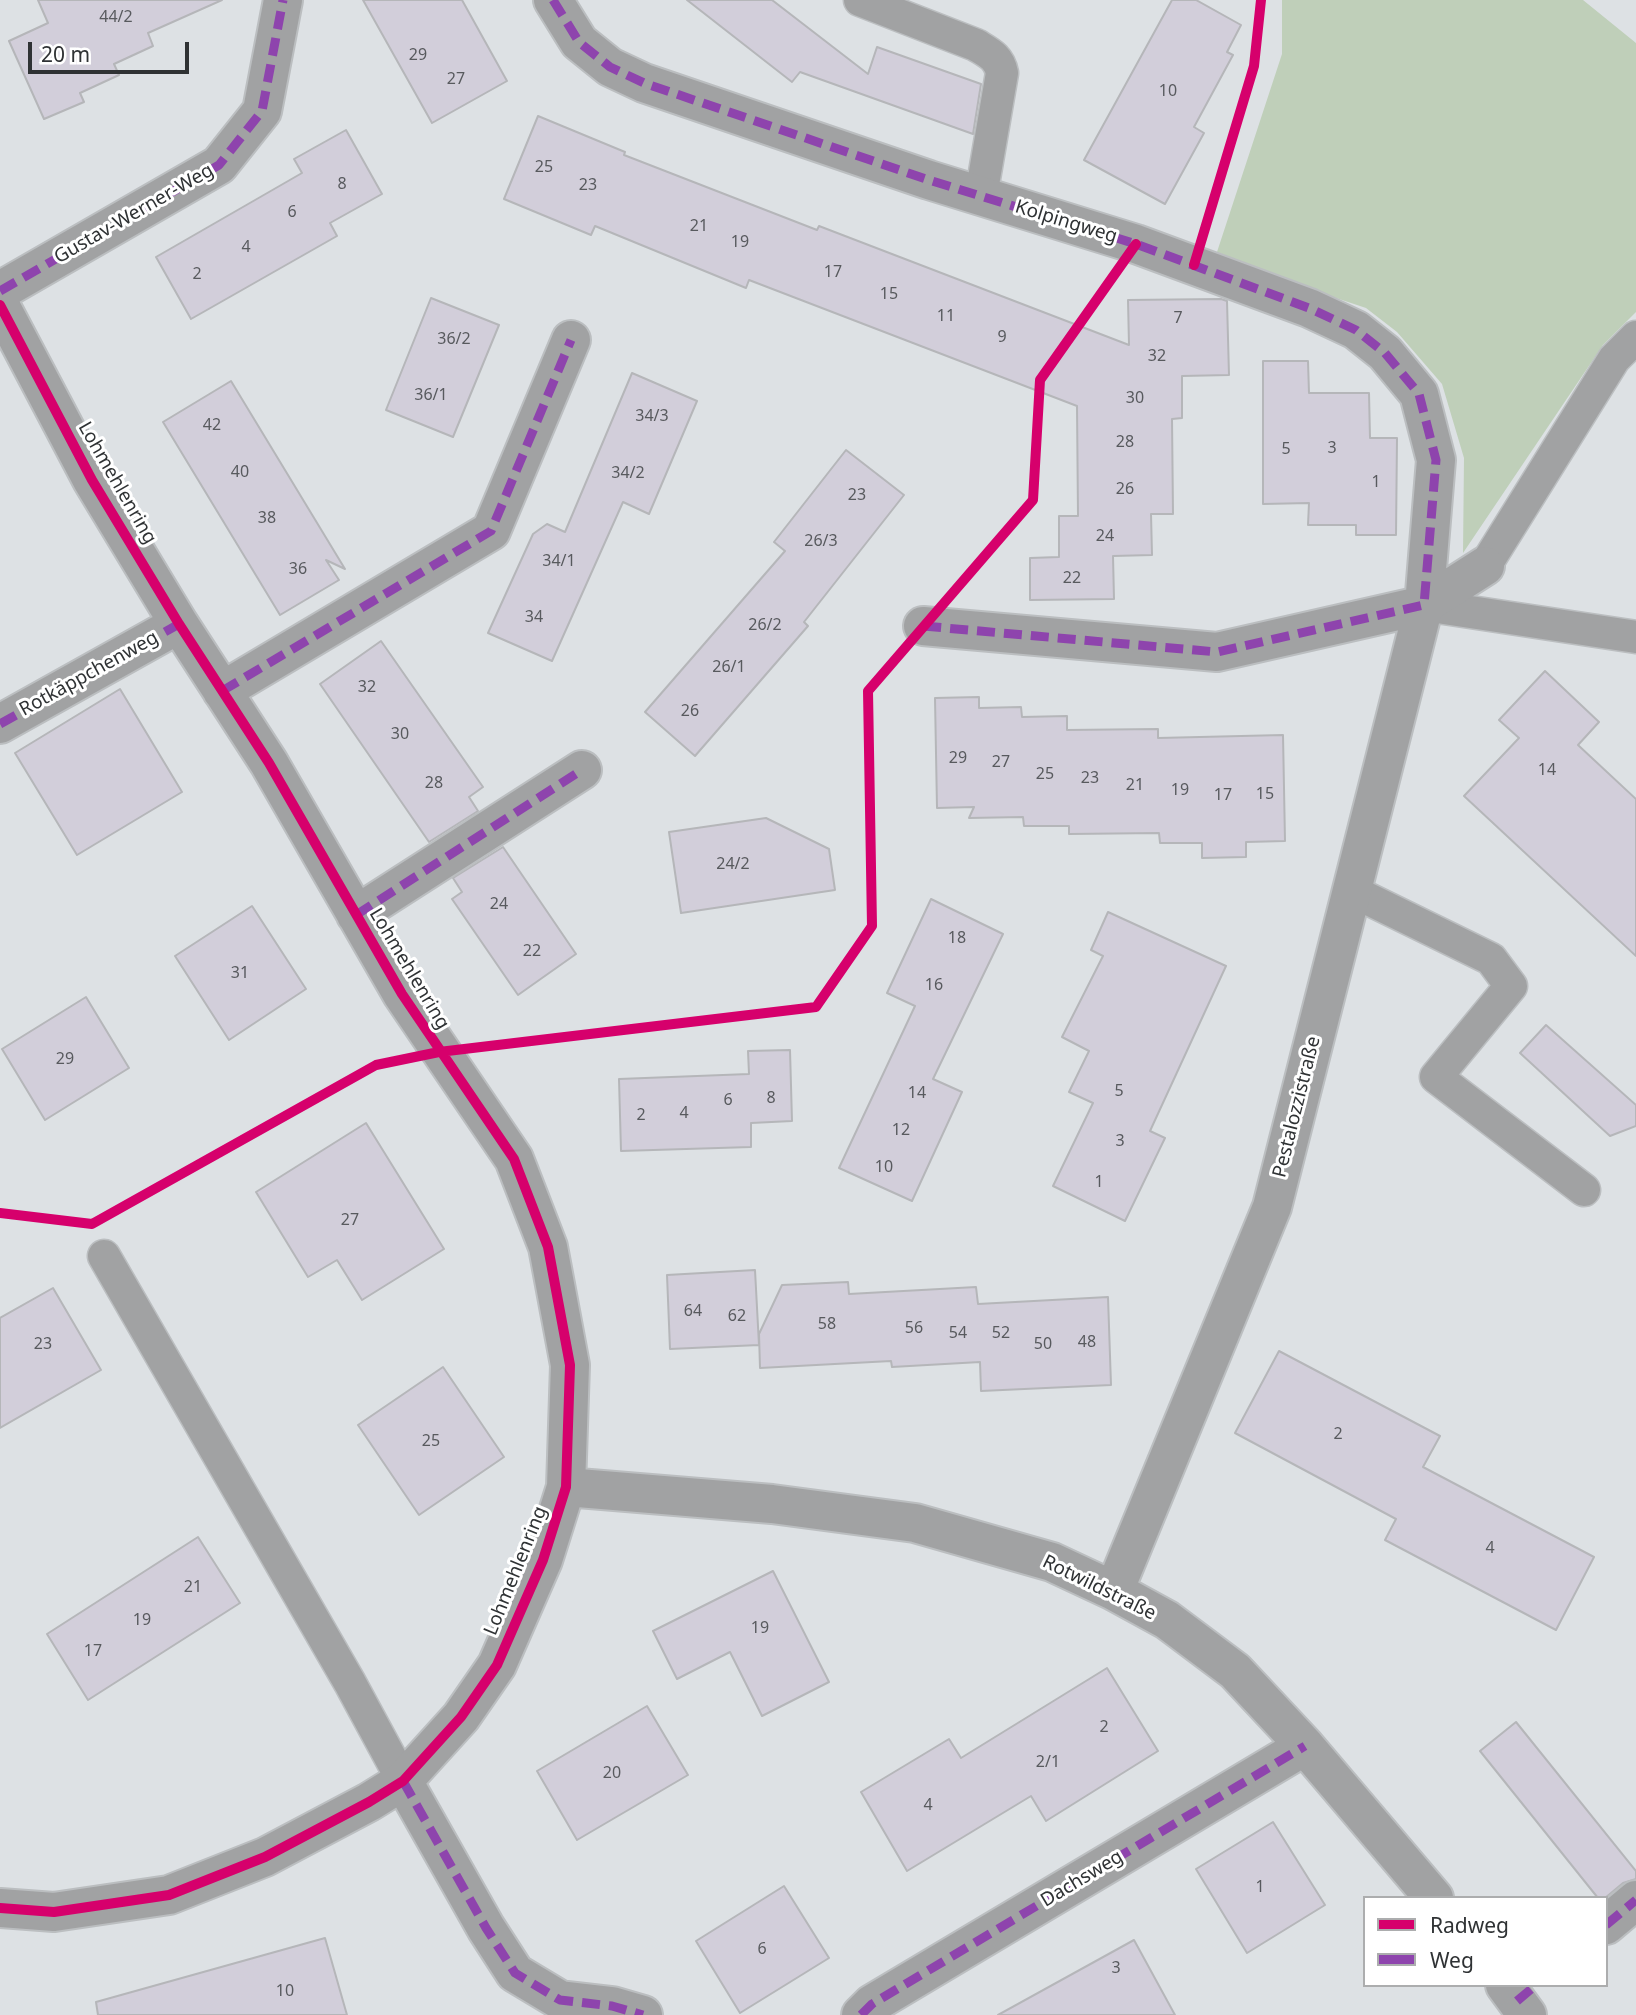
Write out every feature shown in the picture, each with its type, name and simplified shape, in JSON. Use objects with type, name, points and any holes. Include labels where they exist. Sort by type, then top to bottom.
[{"type":"street","name":"Gustav-Werner-Weg","points":[[0,291],[219,165],[262,111],[283,0]]},
{"type":"street","name":"Kolpingweg","points":[[553,0],[579,42],[610,67],[644,83],[981,196],[1136,244],[1309,308],[1356,330],[1384,352],[1419,394],[1436,460],[1424,604]]},
{"type":"street","name":"Lohmehlenring","points":[[0,305],[92,480],[179,624],[269,763],[402,994],[514,1159],[548,1247],[570,1365],[566,1487],[543,1560],[497,1665],[461,1717],[403,1781],[265,1857],[169,1895],[54,1912],[0,1908]]},
{"type":"street","points":[[222,691],[491,531],[571,340]]},
{"type":"street","points":[[923,626],[1217,652],[1424,604],[1485,566]]},
{"type":"street","name":"Pestalozzistraße","points":[[1114,1591],[1272,1207],[1424,604]]},
{"type":"street","name":"Rotkäppchenweg","points":[[0,724],[179,624]]},
{"type":"street","name":"Lohmehlenring","points":[[356,915],[582,770]]},
{"type":"street","name":"Rotwildstraße","points":[[566,1487],[772,1504],[915,1523],[1052,1562],[1114,1591],[1167,1620],[1236,1671],[1305,1746],[1432,1896]]},
{"type":"street","name":"Dachsweg","points":[[861,2015],[872,2004],[1305,1746]]},
{"type":"street","points":[[403,1781],[486,1928],[515,1973],[560,2000],[612,2006],[643,2015]]},
{"type":"street","points":[[1608,1923],[1636,1900]]},
{"type":"lane","points":[[860,0],[976,45],[993,55],[1000,63],[1002,73],[981,196]]},
{"type":"lane","points":[[1485,566],[1614,359],[1636,337]]},
{"type":"lane","points":[[1424,604],[1636,637]]},
{"type":"lane","points":[[1352,891],[1491,959],[1511,986],[1436,1077],[1584,1190]]},
{"type":"lane","points":[[104,1256],[350,1683],[403,1781]]},
{"type":"green space","points":[[1282,0],[1583,0],[1636,43],[1636,312],[1603,345],[1463,553],[1464,458],[1442,384],[1397,332],[1366,308],[1217,252],[1282,54]]},
{"type":"building","points":[[38,0],[222,0],[148,33],[153,46],[114,64],[119,75],[80,93],[84,102],[44,119],[9,41],[48,23]]},
{"type":"building","points":[[363,0],[462,0],[507,81],[432,123]]},
{"type":"building","points":[[687,0],[772,0],[868,74],[877,47],[981,84],[973,134],[800,72],[792,82]]},
{"type":"building","points":[[1172,0],[1196,0],[1241,25],[1227,52],[1233,55],[1194,127],[1204,133],[1165,204],[1084,160]]},
{"type":"building","points":[[538,116],[625,152],[624,155],[817,230],[819,226],[1129,345],[1128,300],[1227,301],[1229,375],[1182,376],[1182,418],[1172,419],[1173,514],[1151,514],[1152,555],[1113,556],[1114,599],[1030,600],[1030,558],[1059,557],[1059,516],[1078,516],[1077,406],[749,280],[746,288],[595,226],[591,235],[504,199]]},
{"type":"building","points":[[346,130],[382,194],[330,223],[337,236],[191,319],[156,257],[302,173],[294,159]]},
{"type":"building","points":[[431,298],[499,325],[453,437],[386,410]]},
{"type":"building","points":[[1263,361],[1308,361],[1309,393],[1369,393],[1370,438],[1397,438],[1396,535],[1356,535],[1356,525],[1308,525],[1309,503],[1263,504]]},
{"type":"building","points":[[632,373],[697,401],[649,514],[623,502],[552,661],[488,633],[533,534],[547,524],[565,532]]},
{"type":"building","points":[[231,381],[345,569],[326,560],[339,580],[280,615],[163,422]]},
{"type":"building","points":[[846,450],[904,495],[804,622],[808,626],[695,756],[645,712],[785,551],[774,542]]},
{"type":"building","points":[[381,641],[483,787],[469,797],[478,811],[429,842],[320,684]]},
{"type":"building","points":[[1545,671],[1599,722],[1578,745],[1636,799],[1636,956],[1464,796],[1519,738],[1499,720]]},
{"type":"building","points":[[120,689],[182,792],[77,855],[15,753]]},
{"type":"building","points":[[979,697],[979,708],[1021,707],[1022,717],[1067,716],[1067,730],[1158,729],[1158,738],[1283,735],[1285,841],[1246,842],[1246,857],[1202,858],[1202,843],[1160,843],[1159,833],[1069,834],[1069,826],[1024,826],[1023,817],[969,818],[974,807],[937,808],[935,698]]},
{"type":"building","points":[[766,818],[829,849],[835,890],[681,913],[669,832]]},
{"type":"building","points":[[503,847],[576,954],[518,995],[452,899],[462,892],[453,878]]},
{"type":"building","points":[[931,899],[1003,934],[933,1079],[962,1092],[912,1201],[839,1168],[915,1006],[887,993]]},
{"type":"building","points":[[252,906],[306,989],[229,1040],[175,956]]},
{"type":"building","points":[[1108,912],[1226,966],[1150,1131],[1165,1138],[1125,1221],[1053,1186],[1093,1103],[1069,1092],[1089,1051],[1062,1037],[1103,956],[1091,950]]},
{"type":"building","points":[[86,997],[129,1068],[45,1120],[2,1049]]},
{"type":"building","points":[[1546,1025],[1636,1105],[1636,1126],[1610,1136],[1520,1053]]},
{"type":"building","points":[[790,1050],[792,1121],[751,1123],[751,1147],[621,1151],[619,1079],[749,1074],[748,1051]]},
{"type":"building","points":[[366,1123],[444,1249],[362,1300],[337,1260],[308,1277],[256,1192]]},
{"type":"building","points":[[755,1270],[759,1345],[670,1349],[667,1275]]},
{"type":"building","points":[[848,1282],[849,1294],[976,1287],[978,1304],[1108,1297],[1111,1385],[981,1391],[980,1362],[892,1367],[891,1361],[760,1368],[759,1334],[782,1285]]},
{"type":"building","points":[[53,1288],[101,1370],[0,1428],[0,1318]]},
{"type":"building","points":[[1279,1351],[1440,1436],[1423,1467],[1594,1557],[1556,1630],[1385,1540],[1396,1519],[1235,1433]]},
{"type":"building","points":[[443,1367],[504,1457],[419,1515],[358,1425]]},
{"type":"building","points":[[198,1537],[240,1603],[88,1700],[47,1634]]},
{"type":"building","points":[[773,1571],[829,1682],[762,1716],[730,1652],[677,1679],[653,1631]]},
{"type":"building","points":[[1107,1668],[1158,1751],[1046,1821],[1031,1796],[907,1871],[861,1792],[949,1739],[961,1758]]},
{"type":"building","points":[[647,1706],[688,1775],[577,1840],[537,1771]]},
{"type":"building","points":[[1516,1722],[1636,1871],[1636,1879],[1623,1883],[1607,1896],[1596,1896],[1480,1751]]},
{"type":"building","points":[[1273,1822],[1325,1905],[1247,1953],[1196,1869]]},
{"type":"building","points":[[784,1886],[829,1958],[740,2013],[696,1941]]},
{"type":"building","points":[[325,1938],[347,2015],[98,2015],[96,2002]]},
{"type":"building","points":[[1134,1940],[1175,2015],[998,2015]]},
{"type":"marked path","points":[[0,291],[219,165],[262,111],[283,0]]},
{"type":"marked path","points":[[553,0],[579,42],[610,67],[644,83],[929,180],[1136,244],[1309,308],[1356,330],[1385,353],[1419,394],[1436,460],[1424,605],[1217,652],[923,626]]},
{"type":"marked path","points":[[222,691],[491,531],[571,340]]},
{"type":"marked path","points":[[0,724],[179,624]]},
{"type":"marked path","points":[[356,915],[582,770]]},
{"type":"marked path","points":[[861,2015],[872,2004],[1305,1746]]},
{"type":"marked path","points":[[403,1781],[486,1928],[515,1973],[560,2000],[612,2006],[643,2015]]},
{"type":"marked path","points":[[1608,1923],[1636,1900]]},
{"type":"marked path","points":[[1517,2001],[1534,1987]]},
{"type":"cycle path","points":[[1194,265],[1254,66],[1261,0]]},
{"type":"cycle path","points":[[0,1213],[92,1224],[376,1065],[439,1052],[816,1007],[872,926],[868,691],[1033,500],[1040,380],[1136,244]]},
{"type":"cycle path","points":[[0,305],[92,480],[179,624],[269,763],[402,994],[514,1159],[548,1247],[570,1365],[566,1487],[543,1560],[497,1665],[461,1717],[403,1781],[265,1857],[169,1895],[54,1912],[0,1908]]}]
